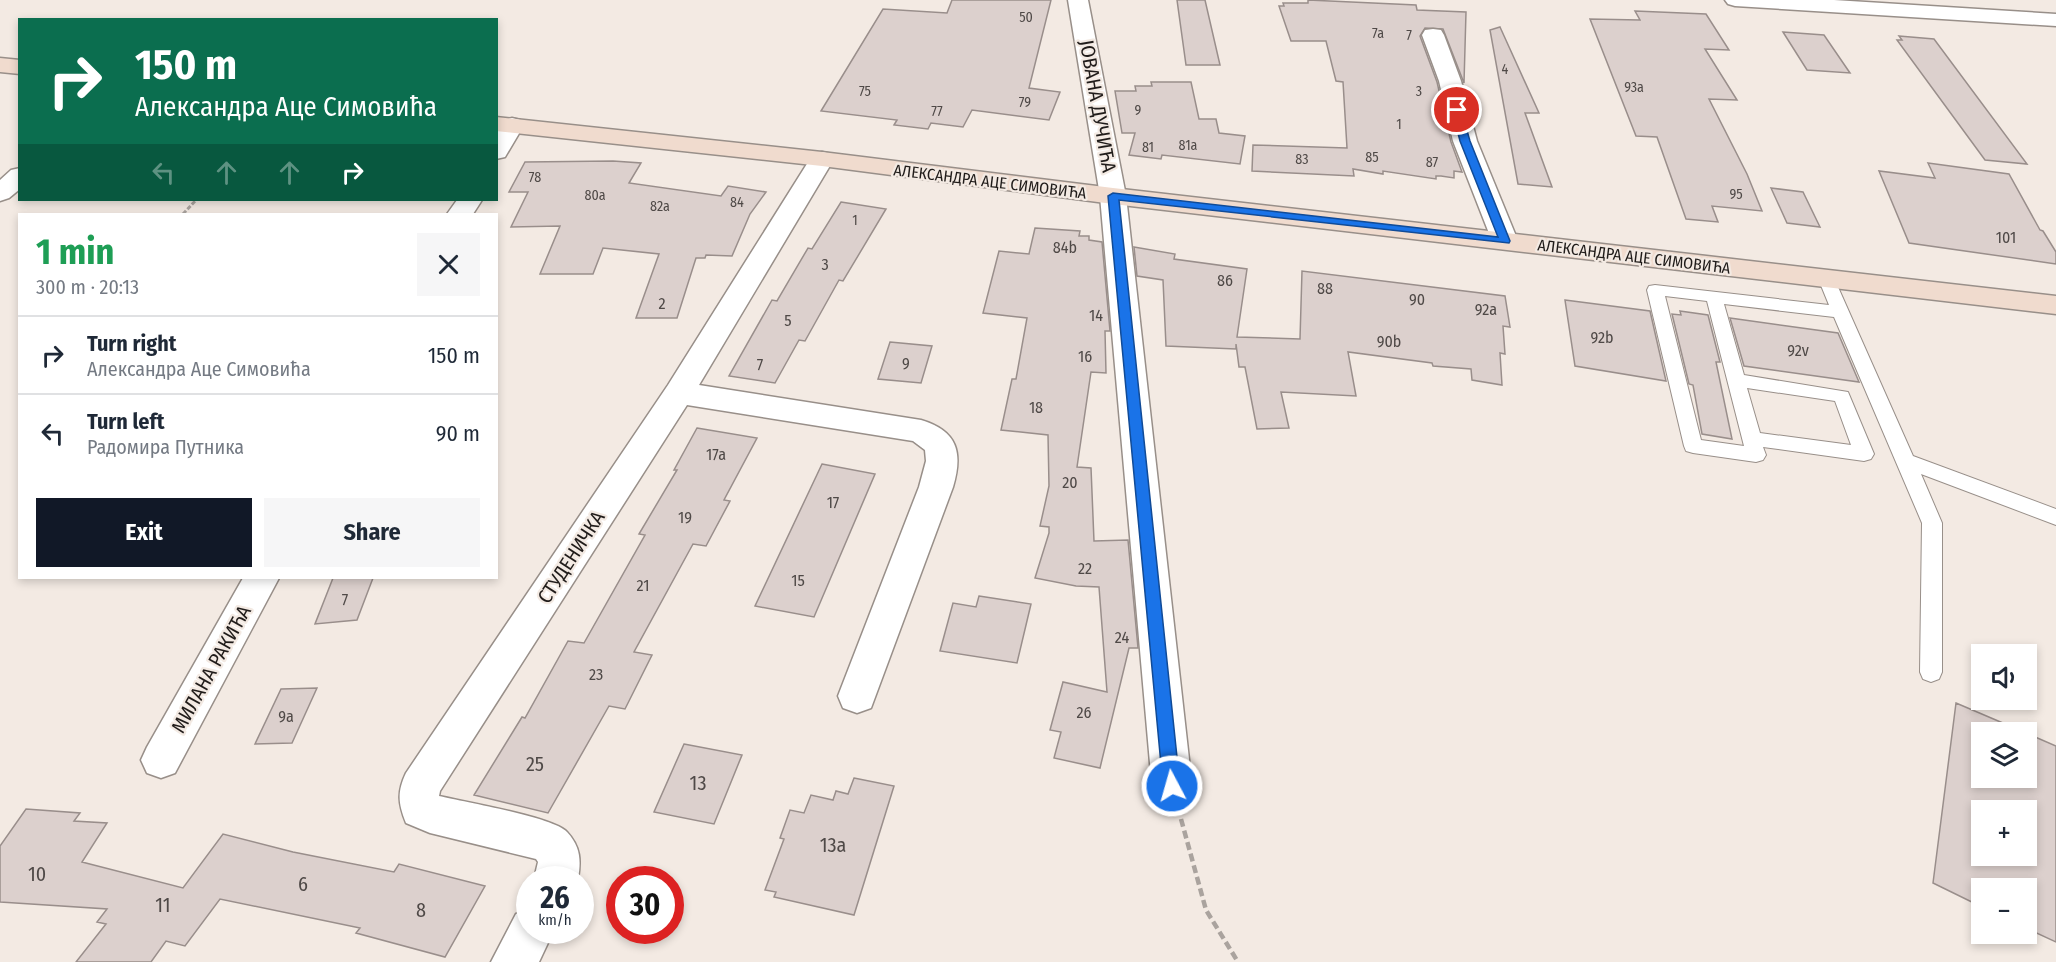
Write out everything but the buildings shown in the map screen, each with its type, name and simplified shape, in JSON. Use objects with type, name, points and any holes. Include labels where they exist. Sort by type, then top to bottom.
[{"type":"street","name":"ЈОВАНА ДУЧИЋА","points":[[1078,0],[1113,196],[1172,786]]},
{"type":"street","points":[[1735,0],[2056,20]]},
{"type":"street","points":[[2002,16],[2011,4],[2046,0]]},
{"type":"street","points":[[1433,35],[1450,81],[1465,141],[1505,241]]},
{"type":"street","points":[[0,65],[18,67]]},
{"type":"street","name":"АЛЕКСАНДРА АЦЕ СИМОВИЋА","points":[[504,124],[822,159],[1113,196],[2056,305]]},
{"type":"street","points":[[498,145],[504,124]]},
{"type":"street","name":"СТУДЕНИЧКА","points":[[559,866],[560,859],[551,844],[421,809],[418,800],[420,786],[679,393],[822,159]]},
{"type":"street","points":[[0,192],[18,177]]},
{"type":"street","points":[[679,393],[921,430],[933,437],[943,451],[943,467],[936,487],[857,696]]},
{"type":"street","name":"МИЛАНА РАКИЋА","points":[[161,760],[260,579]]},
{"type":"street","points":[[514,962],[524,944]]},
{"type":"lane","points":[[1826,278],[1932,523],[1931,672]]},
{"type":"lane","points":[[1714,297],[1756,455],[1693,446],[1655,290],[1714,297],[1840,312]]},
{"type":"lane","points":[[1736,380],[1842,396],[1864,454],[1752,439]]},
{"type":"lane","points":[[1905,461],[2056,516]]},
{"type":"path","points":[[184,213],[195,201]]},
{"type":"path","points":[[1172,786],[1206,910],[1238,962]]},
{"type":"route","points":[[1172,786],[1113,196],[1505,241],[1465,141],[1457,110]]}]
